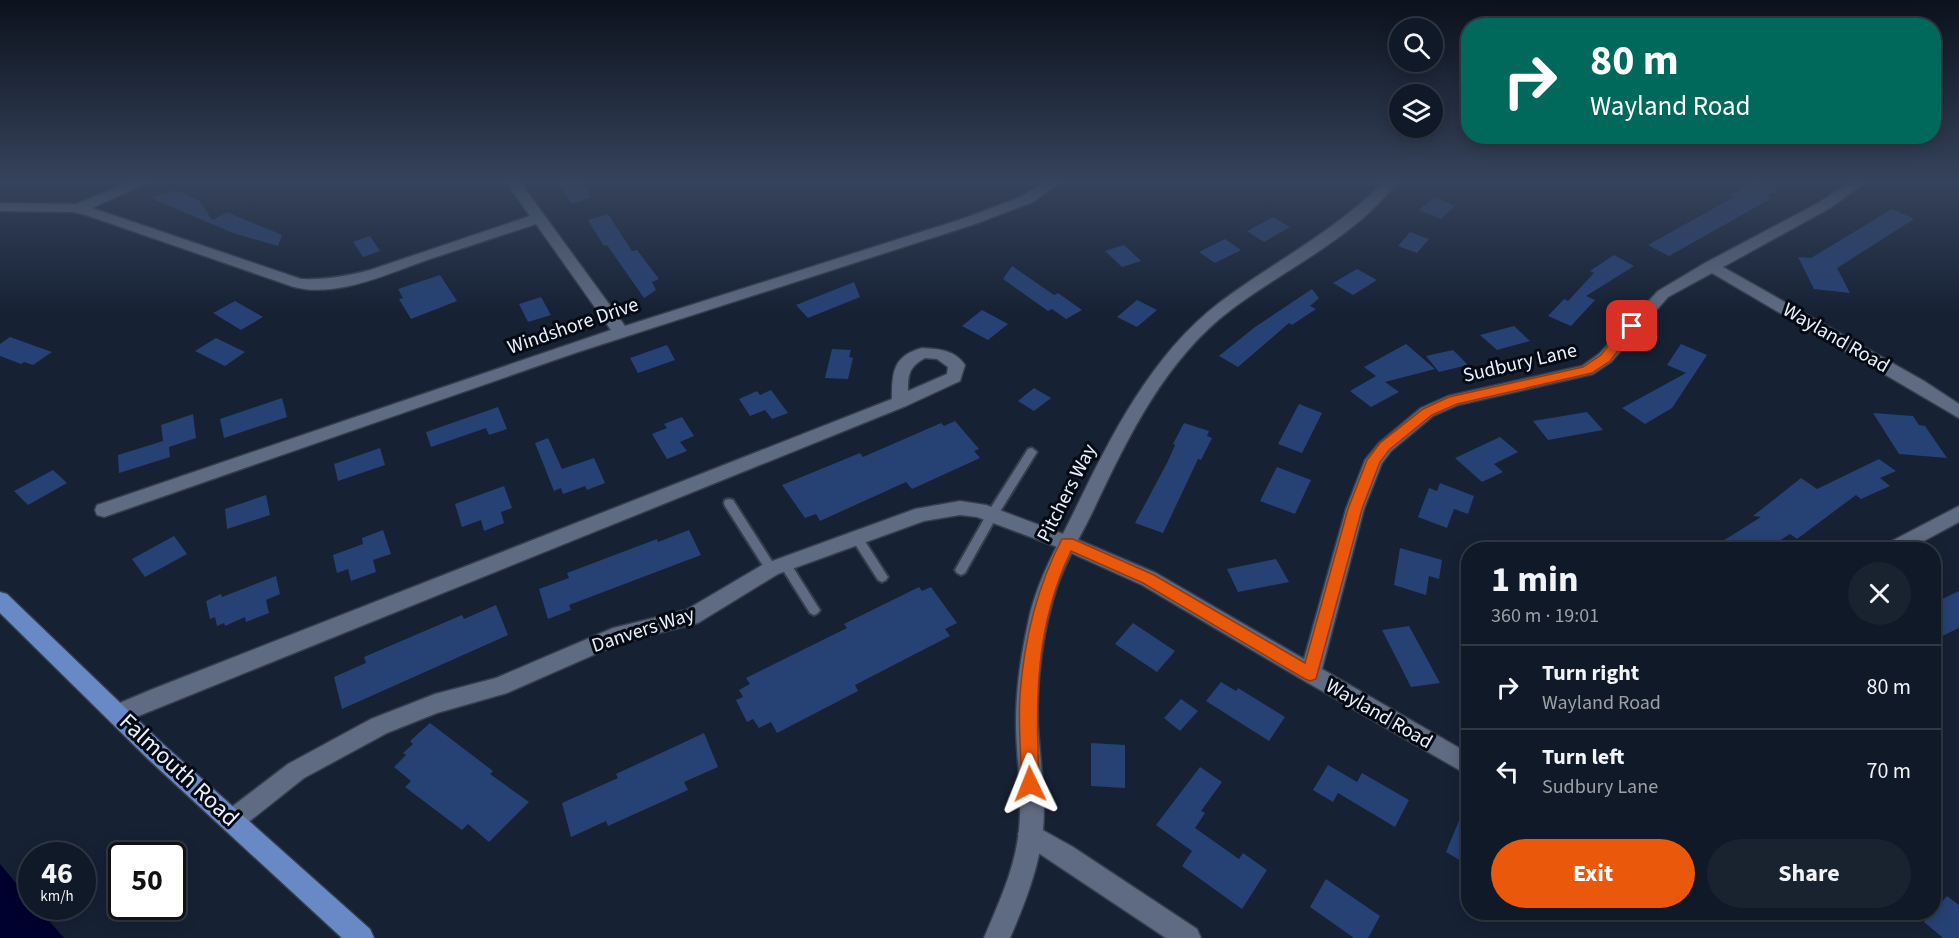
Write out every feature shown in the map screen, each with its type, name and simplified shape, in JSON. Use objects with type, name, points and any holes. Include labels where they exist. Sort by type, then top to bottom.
[{"type":"main road","name":"Falmouth Road","points":[[0,600],[156,752],[361,938]]},
{"type":"street","points":[[135,226],[299,284],[309,285],[328,285],[364,276],[516,226]]},
{"type":"street","points":[[545,226],[621,332]]},
{"type":"street","name":"Windshore Drive","points":[[104,510],[621,332],[955,226]]},
{"type":"street","name":"Pitchers Way","points":[[997,938],[1014,902],[1028,851],[1030,784],[1027,723],[1032,661],[1041,607],[1057,561],[1131,420],[1174,354],[1194,332],[1223,307],[1343,226]]},
{"type":"street","name":"Sudbury Lane","points":[[1310,674],[1355,509],[1374,460],[1385,447],[1427,412],[1454,400],[1587,370],[1605,358],[1663,294],[1786,226]]},
{"type":"street","name":"Wayland Road","points":[[1710,266],[1918,385],[1959,412]]},
{"type":"street","points":[[118,714],[900,402]]},
{"type":"street","name":"Danvers Way","points":[[233,820],[296,771],[379,726],[435,704],[499,686],[620,634],[690,617],[778,567],[922,514],[944,509],[969,509],[992,514],[1067,543]]},
{"type":"street","points":[[1906,542],[1959,513]]},
{"type":"street","name":"Wayland Road","points":[[1067,543],[1149,579],[1461,761]]},
{"type":"street","points":[[1030,834],[1188,938]]},
{"type":"lane","points":[[961,570],[992,514],[1032,452]]},
{"type":"lane","points":[[729,503],[814,610]]},
{"type":"lane","points":[[858,538],[882,577]]},
{"type":"water","points":[[0,864],[18,885],[18,920],[48,920],[64,938],[0,938]]},
{"type":"building","points":[[216,226],[260,226],[282,235],[278,246]]},
{"type":"building","points":[[592,226],[616,226],[632,251],[637,250],[659,279],[652,282],[656,290],[644,298],[607,245],[604,246]]},
{"type":"building","points":[[1257,226],[1290,227],[1264,242],[1247,231]]},
{"type":"building","points":[[1682,226],[1723,226],[1669,256],[1648,245]]},
{"type":"building","points":[[1864,226],[1903,226],[1837,268],[1850,293],[1814,289],[1798,257],[1811,258]]},
{"type":"building","points":[[1410,232],[1429,239],[1417,253],[1398,246]]},
{"type":"building","points":[[370,236],[380,251],[363,257],[353,242]]},
{"type":"building","points":[[1225,239],[1241,250],[1215,263],[1199,252]]},
{"type":"building","points":[[1124,245],[1141,261],[1122,267],[1105,251]]},
{"type":"building","points":[[1614,255],[1634,266],[1586,296],[1595,300],[1571,326],[1548,316],[1564,299],[1568,301],[1594,273],[1590,271]]},
{"type":"building","points":[[1012,266],[1054,295],[1058,293],[1082,310],[1066,319],[1052,309],[1048,311],[1003,279]]},
{"type":"building","points":[[1357,269],[1377,280],[1353,295],[1333,283]]},
{"type":"building","points":[[440,275],[457,301],[411,319],[399,299],[403,298],[398,289]]},
{"type":"building","points":[[854,282],[860,297],[808,318],[796,305]]},
{"type":"building","points":[[1312,289],[1319,298],[1310,306],[1316,309],[1292,325],[1289,323],[1238,367],[1219,356],[1255,327]]},
{"type":"building","points":[[541,297],[551,315],[528,322],[519,304]]},
{"type":"building","points":[[1137,300],[1157,310],[1137,327],[1117,317]]},
{"type":"building","points":[[235,301],[263,317],[241,330],[213,313]]},
{"type":"building","points":[[982,310],[1008,324],[988,340],[962,326]]},
{"type":"building","points":[[1514,326],[1530,341],[1497,350],[1480,335]]},
{"type":"building","points":[[10,337],[52,352],[33,365],[24,362],[21,364],[0,356],[0,344]]},
{"type":"building","points":[[216,338],[245,352],[225,366],[195,351]]},
{"type":"building","points":[[1406,344],[1435,369],[1385,382],[1399,392],[1371,407],[1350,391],[1376,376],[1364,367]]},
{"type":"building","points":[[1681,344],[1707,355],[1672,408],[1645,424],[1622,408],[1686,373],[1667,365]]},
{"type":"building","points":[[667,345],[675,360],[638,373],[630,358]]},
{"type":"building","points":[[832,349],[851,350],[849,357],[853,358],[848,379],[825,378]]},
{"type":"building","points":[[1453,350],[1468,365],[1439,372],[1426,356]]},
{"type":"building","points":[[1034,388],[1051,398],[1034,411],[1018,401]]},
{"type":"building","points":[[771,390],[788,413],[772,419],[765,410],[750,416],[739,399],[757,391],[760,395]]},
{"type":"building","points":[[282,398],[287,417],[224,438],[220,419]]},
{"type":"building","points":[[1299,404],[1322,413],[1302,453],[1278,444]]},
{"type":"building","points":[[498,407],[507,429],[489,435],[486,428],[431,447],[426,432]]},
{"type":"building","points":[[1587,412],[1603,430],[1548,440],[1533,421]]},
{"type":"building","points":[[1873,413],[1913,416],[1919,425],[1925,426],[1947,458],[1899,454]]},
{"type":"building","points":[[193,414],[196,438],[169,447],[170,457],[119,473],[118,455],[163,441],[161,425]]},
{"type":"building","points":[[682,417],[694,436],[680,442],[687,451],[667,459],[652,434],[667,428],[664,424]]},
{"type":"building","points":[[955,421],[979,449],[974,451],[980,458],[912,489],[906,482],[820,521],[816,514],[805,518],[782,485],[860,453],[863,457],[941,423],[944,426]]},
{"type":"building","points":[[1184,423],[1209,431],[1207,436],[1212,438],[1201,460],[1198,459],[1163,533],[1135,523],[1168,461],[1175,445],[1173,444]]},
{"type":"building","points":[[1500,437],[1518,452],[1494,464],[1503,472],[1482,482],[1455,458]]},
{"type":"building","points":[[548,438],[562,469],[594,458],[605,483],[587,490],[585,486],[563,494],[561,488],[554,491],[535,443]]},
{"type":"building","points":[[380,448],[385,465],[338,481],[334,464]]},
{"type":"building","points":[[1879,459],[1896,471],[1880,478],[1890,486],[1861,499],[1856,495],[1797,539],[1790,534],[1778,542],[1721,542],[1761,517],[1753,516],[1801,478],[1817,489]]},
{"type":"building","points":[[1277,467],[1311,480],[1295,514],[1260,501]]},
{"type":"building","points":[[53,470],[67,483],[28,505],[14,491]]},
{"type":"building","points":[[1440,483],[1474,496],[1468,514],[1454,509],[1447,528],[1418,517],[1429,488],[1437,491]]},
{"type":"building","points":[[504,486],[512,508],[501,512],[504,523],[484,531],[481,520],[462,527],[455,504]]},
{"type":"building","points":[[266,495],[270,515],[227,529],[225,509]]},
{"type":"building","points":[[383,530],[391,554],[373,560],[376,572],[351,581],[348,569],[337,573],[333,555],[363,544],[362,538]]},
{"type":"building","points":[[689,530],[701,555],[569,605],[571,610],[548,619],[539,589],[569,578],[567,573],[657,539],[658,542]]},
{"type":"building","points":[[174,536],[187,554],[145,577],[132,559]]},
{"type":"building","points":[[1400,548],[1442,560],[1439,579],[1429,576],[1426,595],[1394,585]]},
{"type":"building","points":[[1276,559],[1289,582],[1238,592],[1227,569]]},
{"type":"building","points":[[276,576],[280,594],[266,600],[269,613],[246,622],[245,617],[225,626],[224,623],[217,626],[215,617],[210,619],[206,601]]},
{"type":"building","points":[[919,587],[922,591],[931,587],[957,623],[945,629],[950,636],[855,685],[858,691],[777,733],[771,722],[759,728],[753,719],[747,722],[736,700],[743,697],[739,690],[750,684],[746,678],[847,628],[844,624]]},
{"type":"building","points":[[1959,591],[1959,628],[1941,637],[1941,600]]},
{"type":"building","points":[[496,605],[508,635],[342,709],[334,677],[366,663],[364,657],[462,615],[464,619]]},
{"type":"building","points":[[1133,623],[1175,651],[1157,672],[1115,644]]},
{"type":"building","points":[[1409,626],[1440,683],[1411,687],[1382,630]]},
{"type":"building","points":[[1221,682],[1236,691],[1238,688],[1285,717],[1269,741],[1206,701]]},
{"type":"building","points":[[1181,699],[1198,711],[1180,731],[1164,718]]},
{"type":"building","points":[[430,723],[493,771],[490,774],[529,802],[489,842],[468,824],[462,830],[405,787],[411,781],[394,767],[406,755],[403,753],[413,744],[410,741]]},
{"type":"building","points":[[704,733],[718,767],[684,782],[688,790],[608,826],[606,821],[571,837],[562,803],[618,778],[616,774]]},
{"type":"building","points":[[1091,743],[1125,745],[1125,788],[1091,786]]},
{"type":"building","points":[[1328,765],[1357,782],[1362,773],[1409,800],[1395,827],[1338,793],[1333,802],[1313,790]]},
{"type":"building","points":[[1200,767],[1222,782],[1201,811],[1205,813],[1195,828],[1239,859],[1243,853],[1267,870],[1242,909],[1182,866],[1192,851],[1156,825]]},
{"type":"building","points":[[1461,816],[1461,861],[1446,852]]},
{"type":"building","points":[[1326,879],[1380,916],[1368,938],[1354,938],[1310,907]]},
{"type":"building","points":[[1947,896],[1959,905],[1959,938],[1943,938],[1924,922],[1941,920],[1941,903]]},
{"type":"route","points":[[1030,784],[1028,696],[1036,633],[1049,580],[1067,543],[1149,579],[1310,674],[1355,509],[1374,460],[1385,447],[1427,412],[1454,400],[1587,370],[1605,358],[1632,326]]}]
